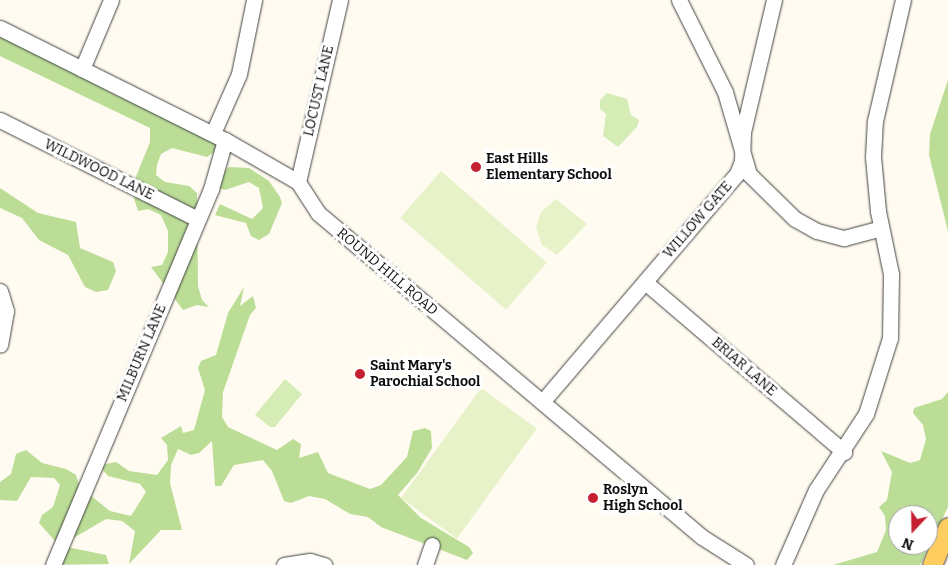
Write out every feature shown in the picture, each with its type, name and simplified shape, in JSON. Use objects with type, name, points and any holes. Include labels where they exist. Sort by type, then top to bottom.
[{"type":"main road","points":[[932,565],[948,527]]},
{"type":"street","points":[[82,69],[111,0]]},
{"type":"street","name":"MILBURN LANE","points":[[54,565],[221,162],[219,137],[239,74],[254,0]]},
{"type":"street","name":"LOCUST LANE","points":[[298,182],[340,0]]},
{"type":"street","points":[[678,0],[725,92],[736,120],[742,161],[759,185],[808,227],[844,238],[881,228]]},
{"type":"street","name":"WILLOW GATE","points":[[542,402],[734,178],[742,161],[743,132],[774,0]]},
{"type":"street","points":[[783,565],[810,500],[844,452],[870,407],[890,338],[892,274],[881,228],[873,157],[875,121],[902,0]]},
{"type":"street","name":"ROUND HILL ROAD","points":[[0,28],[219,137],[298,182],[318,213],[702,537],[746,565]]},
{"type":"street","name":"WILDWOOD LANE","points":[[0,120],[198,219]]},
{"type":"street","name":"BRIAR LANE","points":[[645,282],[844,452]]},
{"type":"street","points":[[0,291],[6,311],[0,344]]},
{"type":"street","points":[[425,565],[432,544]]},
{"type":"street","points":[[284,565],[310,561],[324,565]]},
{"type":"green space","points":[[0,31],[111,93],[214,140],[217,150],[207,157],[172,148],[161,154],[156,175],[165,182],[189,186],[197,193],[198,286],[202,300],[209,307],[197,305],[183,310],[151,267],[162,265],[168,252],[168,231],[161,215],[148,209],[138,211],[134,198],[135,179],[150,142],[150,128],[0,56]]},
{"type":"green space","points":[[948,80],[948,231],[929,155],[930,134]]},
{"type":"green space","points":[[607,93],[627,99],[631,115],[639,120],[637,127],[618,147],[603,136],[606,114],[600,109],[600,100]]},
{"type":"green space","points":[[229,167],[249,168],[269,181],[280,197],[282,203],[269,234],[259,240],[251,236],[246,223],[215,215],[220,204],[252,219],[263,208],[259,188],[249,182],[225,190],[219,188],[219,176]]},
{"type":"green space","points":[[441,171],[547,263],[506,310],[400,218]]},
{"type":"green space","points":[[0,188],[38,213],[76,222],[80,248],[113,262],[116,271],[108,290],[96,292],[85,287],[68,255],[39,240],[22,218],[0,208]]},
{"type":"green space","points":[[556,199],[587,224],[557,255],[542,245],[536,227],[541,212]]},
{"type":"green space","points":[[244,287],[240,306],[253,296],[256,308],[250,315],[223,392],[222,417],[228,427],[277,450],[293,439],[301,444],[299,458],[318,452],[328,473],[370,489],[381,485],[407,457],[413,431],[425,428],[431,431],[432,448],[417,473],[398,495],[421,518],[469,547],[473,553],[467,560],[381,527],[368,517],[350,514],[325,499],[309,496],[291,503],[284,501],[272,471],[263,460],[234,465],[221,486],[215,486],[212,441],[199,453],[191,455],[178,449],[171,465],[170,483],[182,530],[161,530],[129,564],[135,531],[122,521],[106,519],[70,540],[67,547],[106,555],[109,564],[49,565],[55,541],[39,523],[42,515],[53,507],[60,485],[54,478],[31,477],[17,501],[0,500],[0,482],[11,474],[16,454],[26,450],[42,463],[66,469],[76,475],[80,487],[110,511],[131,516],[146,492],[140,484],[108,476],[102,469],[106,464],[116,462],[129,471],[157,475],[168,460],[167,445],[161,438],[181,426],[183,433],[194,430],[205,390],[198,368],[201,361],[216,355],[228,313]]},
{"type":"green space","points":[[285,379],[302,394],[275,427],[270,427],[255,415]]},
{"type":"green space","points":[[481,388],[537,429],[457,539],[401,498]]},
{"type":"green space","points":[[948,392],[948,507],[938,528],[938,505],[888,505],[888,555],[925,555],[920,565],[833,565],[877,552],[886,530],[885,516],[879,507],[887,500],[892,472],[881,451],[910,463],[920,460],[926,439],[923,425],[913,413],[914,408],[942,399]]},
{"type":"place","name":"East Hills Elementary School","points":[[476,167]]},
{"type":"place","name":"Saint Mary's Parochial School","points":[[360,374]]},
{"type":"place","name":"Roslyn High School","points":[[593,498]]}]
